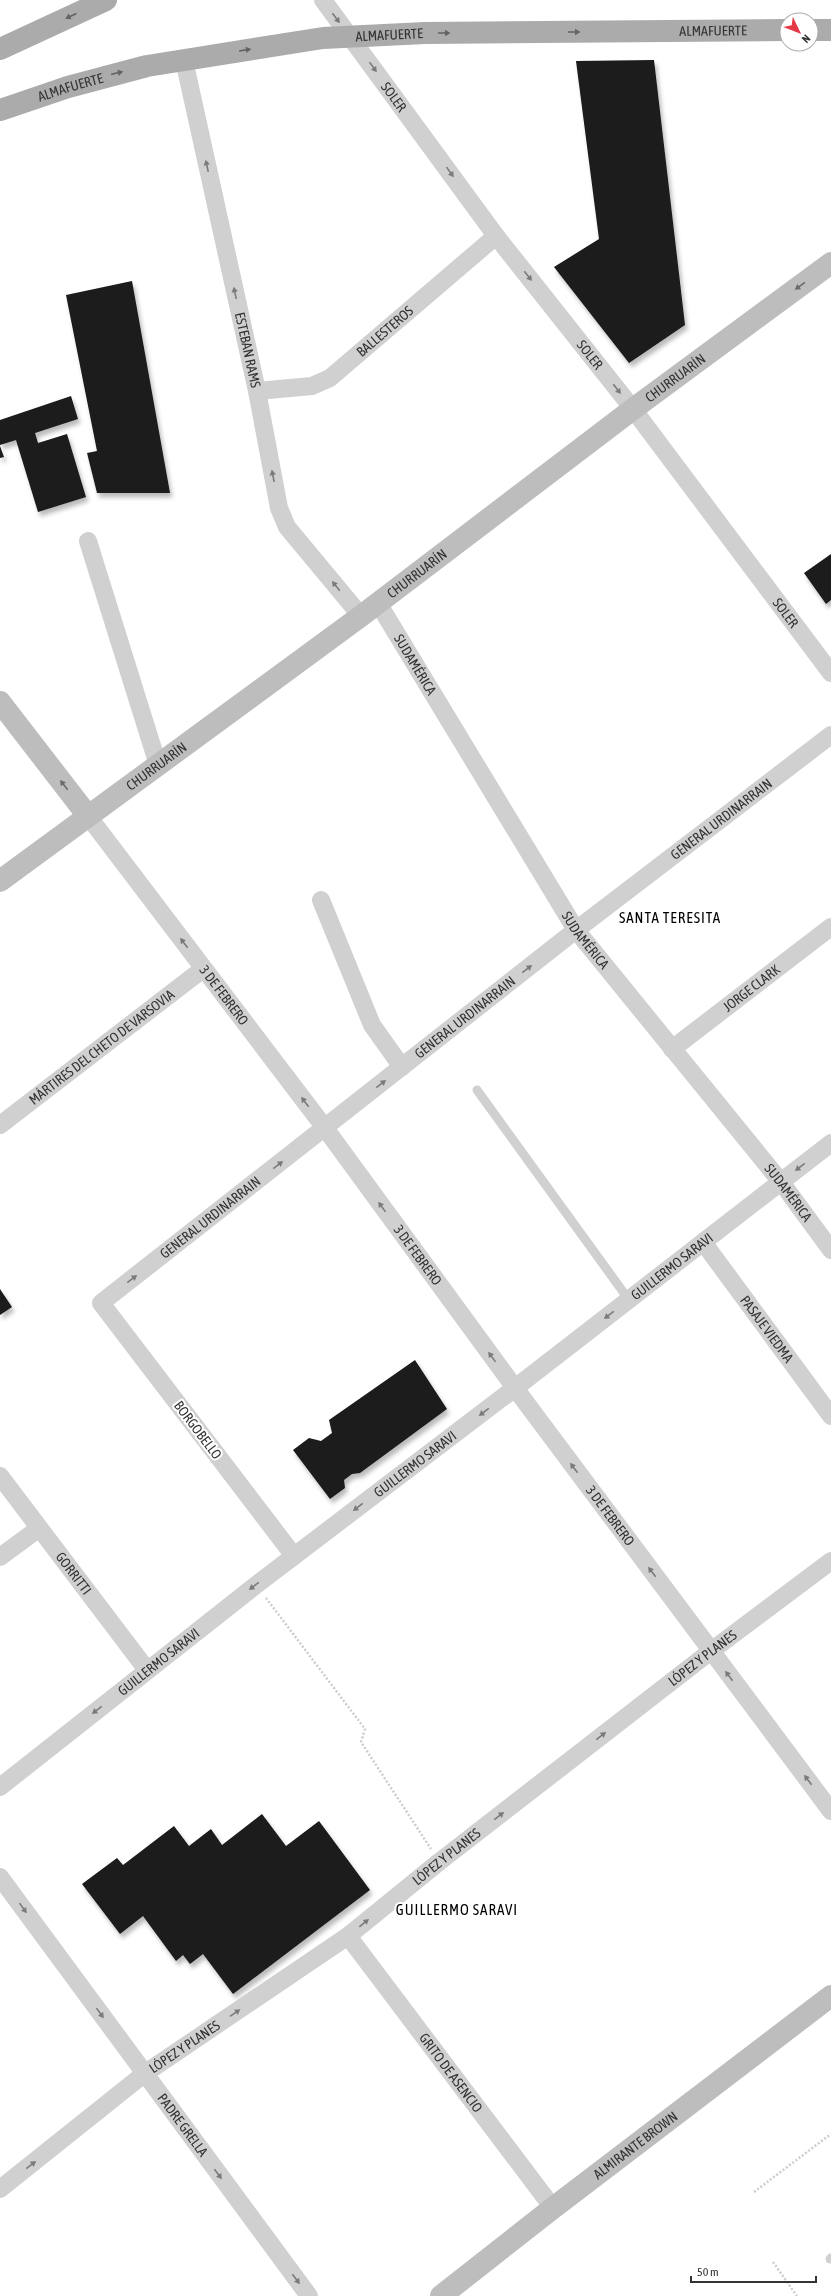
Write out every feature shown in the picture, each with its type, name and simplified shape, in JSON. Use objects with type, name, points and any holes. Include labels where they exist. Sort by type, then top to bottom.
[{"type":"main road","points":[[0,49],[106,0]]},
{"type":"main road","name":"ALMAFUERTE","points":[[0,110],[106,76],[184,60],[350,35],[779,30]]},
{"type":"main road","points":[[819,30],[831,30]]},
{"type":"main road","name":"CHURRUARÍN","points":[[0,881],[369,609],[633,409],[831,263]]},
{"type":"main road","name":"3 DE FEBRERO","points":[[0,702],[88,816]]},
{"type":"main road","name":"ALMIRANTE BROWN","points":[[442,2296],[553,2208],[831,1996]]},
{"type":"street","name":"SOLER","points":[[323,0],[496,236],[633,409],[831,673]]},
{"type":"street","name":"ESTEBAN RAMS","points":[[184,60],[257,391],[279,508],[287,527],[369,609]]},
{"type":"street","name":"BALLESTEROS","points":[[257,391],[312,386],[330,378],[496,236]]},
{"type":"street","points":[[88,542],[158,765]]},
{"type":"street","name":"SUDAMÉRICA","points":[[369,609],[576,930],[781,1182],[831,1250]]},
{"type":"street","name":"GENERAL URDINARRAIN","points":[[101,1303],[576,930],[831,735]]},
{"type":"street","name":"3 DE FEBRERO","points":[[88,816],[325,1128],[515,1388],[831,1811]]},
{"type":"street","points":[[321,900],[372,1025],[402,1068]]},
{"type":"street","name":"JORGE CLARK","points":[[672,1049],[831,927]]},
{"type":"street","name":"MÁRTIRES DEL CHETO DE VARSOVIA","points":[[0,1125],[203,969]]},
{"type":"street","name":"GUILLERMO SARAVI","points":[[0,1786],[256,1585],[515,1388],[831,1143]]},
{"type":"street","name":"PASAJE VIEDMA","points":[[703,1242],[831,1416]]},
{"type":"street","name":"BORGOBELLO","points":[[101,1303],[294,1556]]},
{"type":"street","name":"GORRITTI","points":[[0,1476],[38,1529],[147,1670]]},
{"type":"street","points":[[0,1557],[38,1529]]},
{"type":"street","name":"LÓPEZ Y PLANES","points":[[0,2189],[144,2074],[348,1936],[439,1862],[710,1651],[831,1561]]},
{"type":"street","name":"PADRE GRELLA","points":[[0,1876],[144,2074],[309,2296]]},
{"type":"street","name":"GRITO DE ASENCIO","points":[[348,1936],[553,2208]]},
{"type":"lane","points":[[477,1090],[629,1300]]},
{"type":"path","points":[[256,1585],[365,1729],[362,1742],[439,1862]]},
{"type":"path","points":[[754,2192],[831,2134]]},
{"type":"path","points":[[773,2262],[798,2296]]},
{"type":"building","points":[[654,60],[685,325],[629,363],[554,267],[599,239],[576,61]]},
{"type":"building","points":[[132,281],[170,493],[97,493],[87,453],[97,451],[66,295]]},
{"type":"building","points":[[71,396],[78,419],[35,433],[38,443],[67,434],[86,497],[38,512],[16,440],[0,445],[0,420]]},
{"type":"building","points":[[0,446],[4,457],[0,458]]},
{"type":"building","points":[[831,554],[831,600],[826,604],[804,573]]},
{"type":"building","points":[[0,1289],[12,1307],[0,1315]]},
{"type":"building","points":[[415,1360],[447,1409],[360,1473],[352,1474],[344,1480],[345,1488],[330,1499],[293,1450],[309,1438],[321,1441],[332,1433],[329,1420]]},
{"type":"building","points":[[262,1814],[286,1846],[319,1821],[370,1890],[233,1994],[203,1954],[190,1964],[183,1955],[176,1961],[143,1916],[120,1934],[82,1884],[117,1858],[123,1865],[174,1826],[189,1846],[211,1829],[222,1845]]},
{"type":"district","name":"SANTA TERESITA","points":[[670,918]]},
{"type":"district","name":"GUILLERMO SARAVI","points":[[457,1910]]}]
